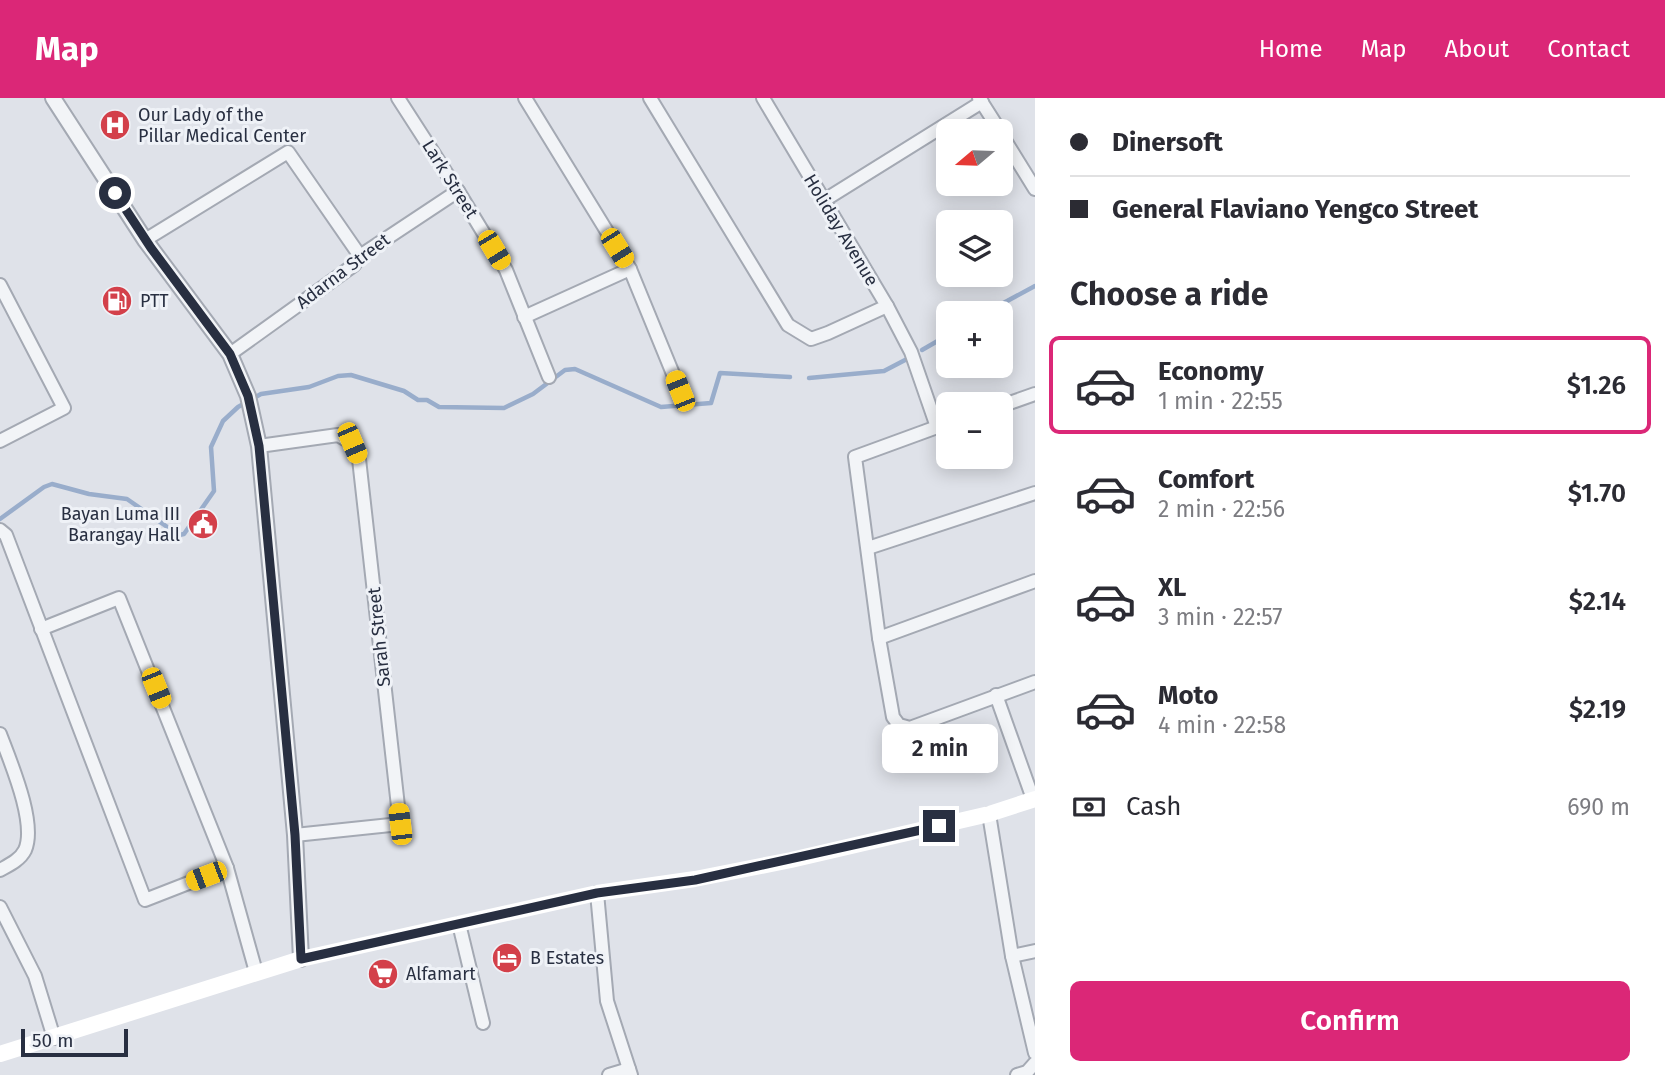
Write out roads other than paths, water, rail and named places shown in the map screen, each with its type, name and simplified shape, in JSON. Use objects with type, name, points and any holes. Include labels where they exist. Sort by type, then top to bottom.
[{"type":"main road","points":[[0,1054],[301,959],[597,893],[695,880],[791,860],[989,814],[1034,799]]},
{"type":"street","points":[[53,98],[145,240],[230,354],[248,396],[259,446],[295,835],[301,959]]},
{"type":"street","name":"Lark Street","points":[[398,98],[506,270],[549,377]]},
{"type":"street","points":[[525,98],[630,269],[680,391]]},
{"type":"street","name":"Holiday Avenue","points":[[650,98],[788,325],[811,339],[887,306],[823,201],[770,100]]},
{"type":"street","points":[[823,201],[980,100],[992,119]]},
{"type":"street","points":[[145,240],[288,152],[360,256]]},
{"type":"street","points":[[1013,153],[1035,189]]},
{"type":"street","name":"Adarna Street","points":[[230,354],[354,265],[360,256],[458,191]]},
{"type":"street","points":[[524,317],[630,269]]},
{"type":"street","points":[[0,285],[64,408],[0,440]]},
{"type":"street","points":[[887,306],[936,409]]},
{"type":"street","points":[[1013,401],[1035,394]]},
{"type":"street","points":[[936,428],[855,457],[879,638],[893,717],[899,725],[910,728],[1035,682]]},
{"type":"street","name":"Sarah Street","points":[[259,446],[338,435],[352,443],[359,458],[400,824],[295,835]]},
{"type":"street","points":[[868,548],[1035,493]]},
{"type":"street","points":[[0,530],[6,536],[145,900],[227,868]]},
{"type":"street","points":[[879,638],[1035,581]]},
{"type":"street","points":[[41,629],[119,598],[227,868],[257,972]]},
{"type":"street","points":[[996,695],[1034,799]]},
{"type":"street","points":[[0,734],[22,792],[27,824],[26,848],[19,859],[0,870]]},
{"type":"street","points":[[989,814],[1012,956],[1035,1053]]},
{"type":"street","points":[[597,893],[607,1001],[630,1072],[610,1075]]},
{"type":"street","points":[[0,907],[35,976],[54,1038]]},
{"type":"street","points":[[459,924],[483,1023]]},
{"type":"street","points":[[1012,956],[1035,951]]},
{"type":"street","points":[[1017,1075],[1027,1072],[1035,1063]]},
{"type":"waterway","points":[[1007,301],[1035,286]]},
{"type":"waterway","points":[[922,350],[936,342]]},
{"type":"waterway","points":[[809,378],[884,371],[907,359]]},
{"type":"waterway","points":[[0,519],[52,484],[89,494],[127,499],[179,535],[184,534],[214,491],[211,447],[223,421],[238,407],[261,394],[309,387],[338,376],[351,375],[404,391],[418,400],[427,400],[439,407],[504,408],[533,394],[565,370],[575,369],[661,407],[711,403],[720,373],[790,377]]},
{"type":"place","name":"Our Lady of the Pillar Medical Center","points":[[115,125]]},
{"type":"place","name":"PTT","points":[[117,301]]},
{"type":"place","name":"Bayan Luma III Barangay Hall","points":[[203,524]]},
{"type":"place","name":"B Estates","points":[[507,958]]},
{"type":"place","name":"Alfamart","points":[[383,974]]}]
